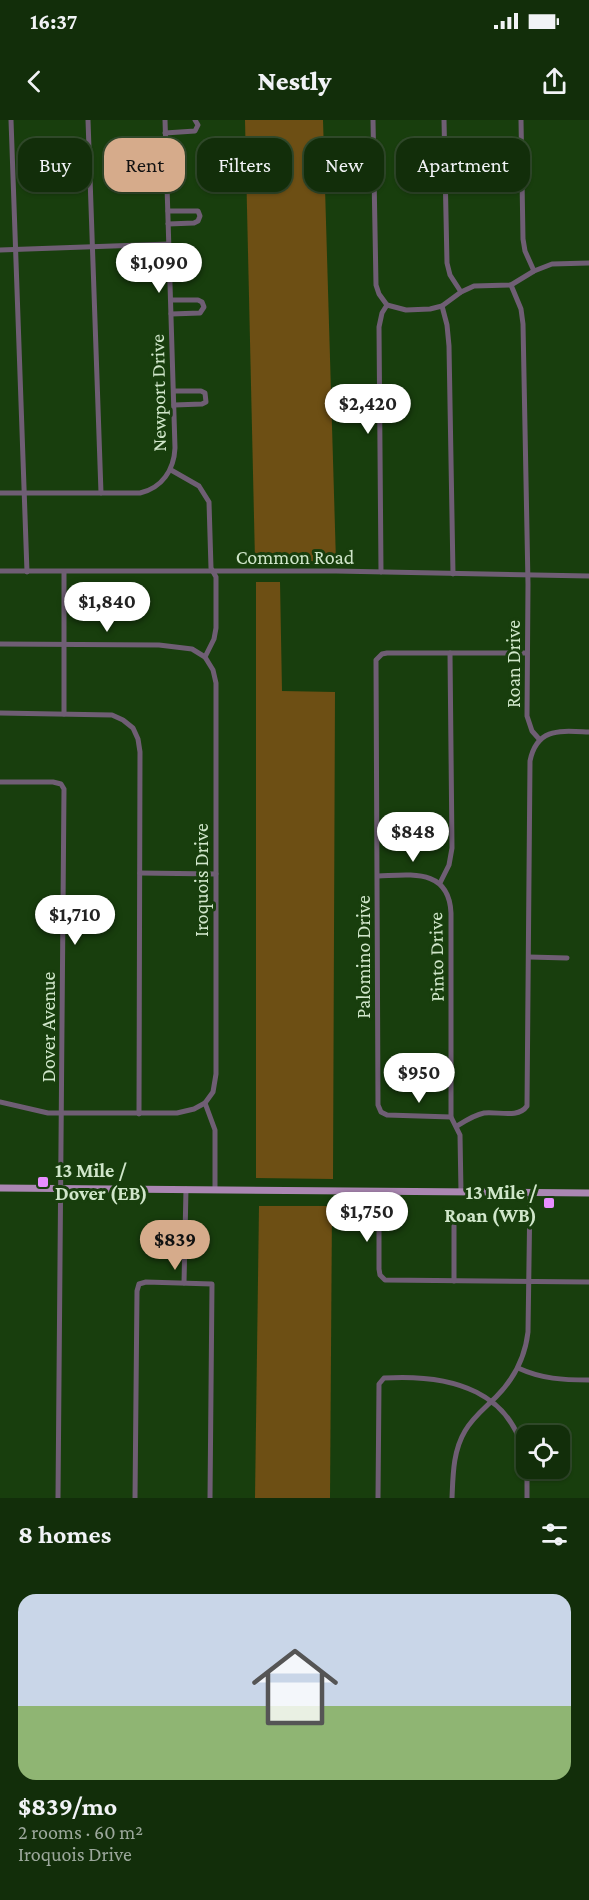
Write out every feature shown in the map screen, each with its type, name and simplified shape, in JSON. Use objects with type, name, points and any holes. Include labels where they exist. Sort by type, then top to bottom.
[{"type":"main road","points":[[0,1188],[589,1193]]},
{"type":"street","points":[[11,120],[27,572]]},
{"type":"street","points":[[88,120],[100,493]]},
{"type":"street","name":"Newport Drive","points":[[165,120],[176,448],[171,470],[199,486],[209,502],[213,572]]},
{"type":"street","points":[[165,133],[195,132],[198,125],[195,120]]},
{"type":"street","points":[[373,120],[376,285],[387,305],[406,310],[425,310],[442,306],[461,292],[479,285],[510,285],[552,264],[589,262]]},
{"type":"street","points":[[444,120],[447,262],[450,275],[461,292]]},
{"type":"street","points":[[521,120],[523,245],[534,271]]},
{"type":"street","points":[[168,210],[194,210],[198,211],[200,216],[194,223],[168,224]]},
{"type":"street","points":[[0,250],[168,244]]},
{"type":"street","name":"Roan Drive","points":[[510,285],[523,319],[527,716],[532,731],[540,740]]},
{"type":"street","points":[[171,300],[198,300],[204,306],[200,313],[171,314]]},
{"type":"street","points":[[381,572],[378,327],[387,305]]},
{"type":"street","points":[[442,306],[449,346],[453,574]]},
{"type":"street","points":[[174,391],[201,391],[207,398],[202,404],[174,405]]},
{"type":"street","points":[[0,494],[145,491],[159,484],[171,470]]},
{"type":"street","name":"Common Road","points":[[0,571],[381,572],[589,576]]},
{"type":"street","points":[[64,572],[64,714]]},
{"type":"street","points":[[0,644],[159,645],[192,649],[205,657],[214,639],[216,628],[216,577],[213,572]]},
{"type":"street","name":"Palomino Drive","points":[[450,653],[387,653],[378,657],[376,667],[378,1100],[381,1112],[391,1115],[451,1117]]},
{"type":"street","points":[[450,653],[527,653]]},
{"type":"street","name":"Pinto Drive","points":[[450,653],[452,848],[449,865],[440,883],[447,892],[451,912],[451,1117]]},
{"type":"street","name":"Iroquois Drive","points":[[205,657],[212,667],[216,683],[216,1081],[205,1103]]},
{"type":"street","points":[[0,713],[112,715],[130,726],[138,739],[140,748],[139,1114]]},
{"type":"street","points":[[457,1125],[481,1114],[517,1113],[525,1110],[528,1101],[529,767],[531,755],[540,740],[548,734],[559,731],[589,732]]},
{"type":"street","name":"Dover Avenue","points":[[0,782],[55,782],[61,784],[64,789],[58,1498]]},
{"type":"street","points":[[140,873],[216,874]]},
{"type":"street","points":[[378,876],[416,875],[440,883]]},
{"type":"street","points":[[529,957],[567,958]]},
{"type":"street","points":[[0,1102],[42,1113],[62,1114],[184,1112],[205,1103],[215,1130],[216,1190]]},
{"type":"street","points":[[451,1117],[457,1125],[462,1144],[461,1192]]},
{"type":"street","points":[[184,1283],[186,1189]]},
{"type":"street","points":[[379,1191],[379,1269],[380,1275],[385,1280],[589,1282]]},
{"type":"street","points":[[452,1498],[453,1466],[462,1437],[478,1413],[510,1382],[525,1351],[528,1332],[530,1193]]},
{"type":"street","points":[[454,1226],[454,1281]]},
{"type":"street","points":[[135,1498],[136,1303],[137,1287],[146,1282],[212,1284],[210,1498]]},
{"type":"street","points":[[518,1368],[532,1375],[553,1379],[589,1380]]},
{"type":"street","points":[[378,1498],[379,1384],[382,1379],[430,1379],[468,1387],[491,1402],[516,1434]]},
{"type":"street","points":[[527,1479],[527,1498]]},
{"type":"shaded area","points":[[245,120],[323,120],[324,138],[304,138],[304,192],[325,192],[336,562],[255,561],[247,192],[292,192],[292,138],[245,138]]},
{"type":"shaded area","points":[[256,582],[280,582],[282,691],[335,692],[333,1179],[256,1178]]},
{"type":"shaded area","points":[[259,1206],[332,1206],[330,1498],[255,1498]]},
{"type":"place","name":"13 Mile / Dover (EB)","points":[[43,1182]]},
{"type":"place","name":"13 Mile / Roan (WB)","points":[[549,1203]]}]
